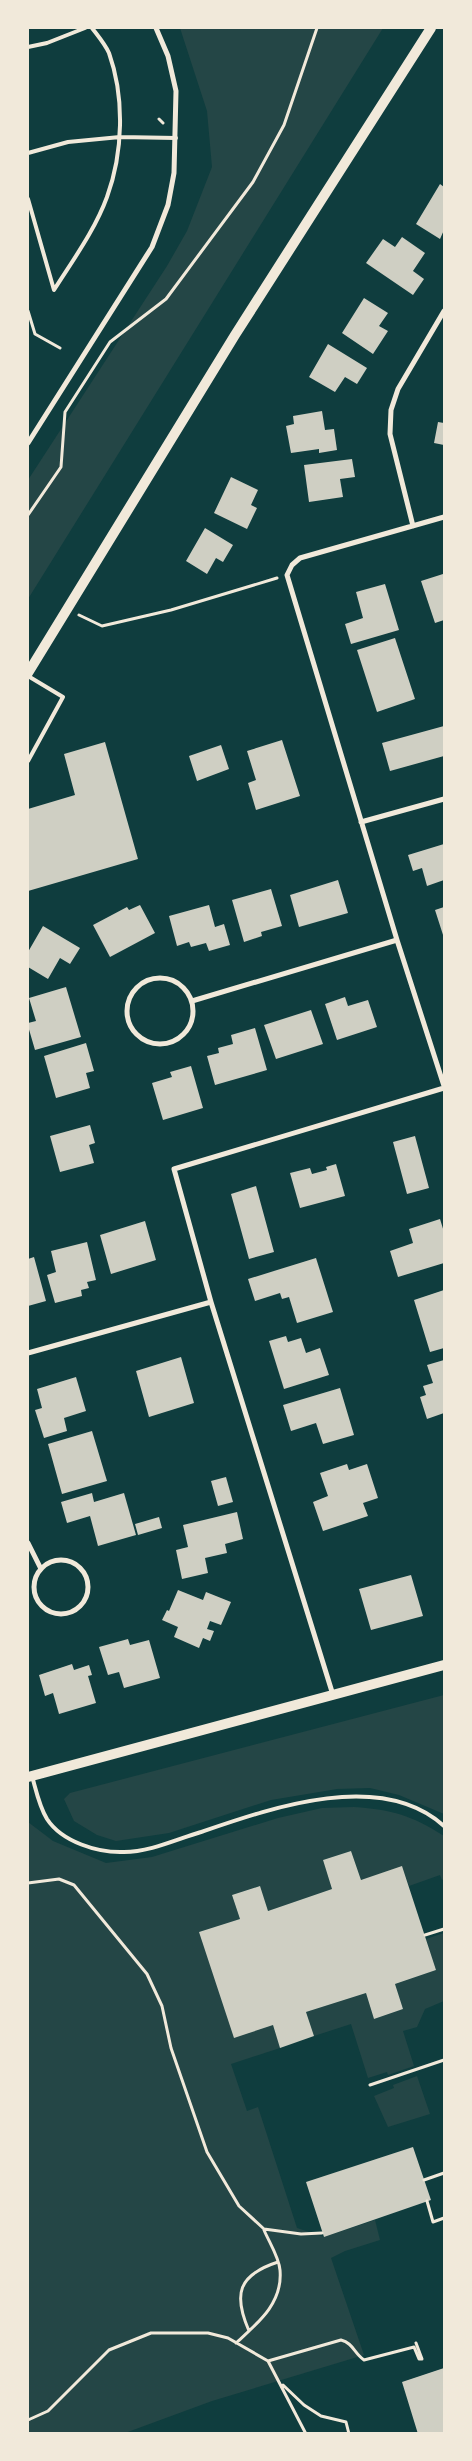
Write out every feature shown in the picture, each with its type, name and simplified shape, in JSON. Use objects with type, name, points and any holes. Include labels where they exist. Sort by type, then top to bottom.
[{"type":"main road","points":[[28,674],[235,336],[431,28]]},
{"type":"main road","points":[[30,1776],[444,1665]]},
{"type":"street","points":[[28,443],[152,247],[168,206],[174,173],[176,91],[168,56],[156,28]]},
{"type":"street","points":[[414,526],[390,434],[391,410],[398,389],[444,311]]},
{"type":"street","points":[[333,1695],[211,1302],[174,1169],[444,1087],[397,940],[287,576],[292,565],[300,558],[444,517]]},
{"type":"street","points":[[361,822],[444,799]]},
{"type":"street","points":[[192,1001],[397,940]]},
{"type":"street","points":[[155,978],[165,978],[182,985],[192,1001],[192,1020],[188,1028],[174,1040],[165,1043],[156,1043],[139,1036],[129,1020],[128,1002],[132,993],[146,981],[155,978]]},
{"type":"street","points":[[28,1353],[211,1302]]},
{"type":"street","points":[[28,1543],[41,1569]]},
{"type":"street","points":[[64,1560],[80,1567],[88,1582],[87,1598],[82,1606],[67,1614],[50,1613],[43,1608],[38,1602],[34,1585],[41,1569],[47,1564],[64,1560]]},
{"type":"lane","points":[[28,47],[47,43],[85,28]]},
{"type":"lane","points":[[28,198],[54,290],[85,242],[107,197],[120,137],[118,88],[108,52],[92,28]]},
{"type":"lane","points":[[28,153],[68,142],[120,137],[176,138]]},
{"type":"lane","points":[[28,674],[63,697],[28,760]]},
{"type":"lane","points":[[30,1776],[48,1821],[73,1841],[93,1849],[125,1852],[165,1844],[299,1802],[335,1797],[390,1800],[434,1816],[444,1826]]},
{"type":"path","points":[[28,515],[61,467],[65,412],[110,342],[166,299],[252,182],[284,124],[317,28]]},
{"type":"path","points":[[159,118],[163,123]]},
{"type":"path","points":[[28,311],[29,320],[36,334],[60,348]]},
{"type":"path","points":[[67,609],[102,626],[171,610],[277,578]]},
{"type":"path","points":[[28,1883],[59,1879],[74,1885],[147,1974],[162,2006],[171,2048],[208,2152],[239,2206],[264,2229],[280,2270],[278,2294],[264,2318],[236,2343]]},
{"type":"path","points":[[425,1935],[444,1929]]},
{"type":"path","points":[[370,2085],[444,2060]]},
{"type":"path","points":[[424,2180],[444,2174]]},
{"type":"path","points":[[427,2202],[433,2222],[444,2218]]},
{"type":"path","points":[[264,2229],[301,2234],[322,2233]]},
{"type":"path","points":[[249,2331],[242,2316],[239,2300],[244,2282],[258,2268],[278,2262]]},
{"type":"path","points":[[28,2420],[48,2411],[108,2350],[151,2333],[208,2332],[228,2338],[268,2361],[306,2434]]},
{"type":"path","points":[[268,2361],[341,2340],[352,2345],[358,2356],[364,2360],[414,2347],[419,2359],[422,2359],[416,2343]]},
{"type":"path","points":[[279,2382],[304,2405],[321,2416],[346,2422],[349,2434]]},
{"type":"shaded area","points":[[180,28],[383,28],[28,599],[28,480],[167,266],[187,231],[212,167],[207,111]]},
{"type":"shaded area","points":[[444,1695],[444,1814],[399,1795],[370,1788],[337,1789],[271,1800],[169,1833],[116,1841],[97,1835],[74,1821],[64,1799],[70,1793]]},
{"type":"shaded area","points":[[354,1807],[391,1812],[411,1818],[444,1836],[444,1879],[442,1880],[440,1875],[409,1886],[402,1867],[361,1880],[351,1851],[323,1860],[332,1889],[268,1911],[259,1886],[232,1895],[240,1919],[199,1932],[273,2025],[280,2048],[231,2064],[247,2111],[258,2107],[297,2228],[324,2237],[375,2220],[380,2240],[345,2251],[331,2258],[364,2355],[212,2401],[125,2433],[28,2433],[28,1822],[53,1841],[106,1863],[152,1857],[278,1818],[322,1808]]},
{"type":"shaded area","points":[[444,1933],[444,2001],[425,2009],[417,2027],[403,2031],[414,2066],[388,2075],[387,2072],[368,2078],[351,2024],[314,2036],[306,2012],[366,1993],[374,2019],[403,2009],[395,1984],[436,1970],[426,1939]]},
{"type":"shaded area","points":[[417,2076],[430,2114],[388,2127],[374,2096],[394,2088],[393,2085]]},
{"type":"building","points":[[440,184],[444,187],[444,230],[440,239],[416,224]]},
{"type":"building","points":[[402,237],[425,253],[413,271],[424,279],[413,295],[366,263],[383,239],[395,247]]},
{"type":"building","points":[[364,298],[388,313],[379,326],[388,331],[373,354],[342,333]]},
{"type":"building","points":[[328,344],[367,368],[357,384],[345,377],[335,392],[309,377]]},
{"type":"building","points":[[322,411],[325,430],[334,429],[337,450],[319,453],[319,449],[291,453],[286,426],[294,424],[293,416]]},
{"type":"building","points":[[438,422],[444,423],[444,445],[434,443]]},
{"type":"building","points":[[352,459],[355,477],[340,479],[343,497],[309,502],[304,465]]},
{"type":"building","points":[[231,477],[258,490],[251,505],[257,508],[247,529],[214,513]]},
{"type":"building","points":[[205,528],[233,545],[223,562],[216,558],[207,574],[186,561]]},
{"type":"building","points":[[443,574],[444,620],[435,623],[421,581]]},
{"type":"building","points":[[385,584],[399,630],[351,644],[345,624],[363,618],[356,592]]},
{"type":"building","points":[[395,638],[415,699],[377,712],[357,650]]},
{"type":"building","points":[[444,726],[444,756],[390,771],[382,743]]},
{"type":"building","points":[[282,740],[300,796],[256,810],[248,783],[256,780],[247,751]]},
{"type":"building","points":[[105,742],[138,859],[28,891],[28,809],[75,795],[64,754]]},
{"type":"building","points":[[221,745],[229,769],[197,781],[189,756]]},
{"type":"building","points":[[444,844],[444,880],[427,886],[422,868],[413,871],[408,855]]},
{"type":"building","points":[[338,880],[348,913],[299,927],[290,895]]},
{"type":"building","points":[[271,889],[282,926],[261,932],[262,936],[244,942],[232,900]]},
{"type":"building","points":[[140,905],[155,933],[110,957],[93,925],[127,907],[129,910]]},
{"type":"building","points":[[209,905],[215,927],[224,924],[230,945],[209,951],[206,943],[191,947],[189,942],[177,946],[169,916]]},
{"type":"building","points":[[444,907],[444,938],[435,910]]},
{"type":"building","points":[[43,926],[80,948],[70,964],[60,958],[48,979],[28,967],[28,952]]},
{"type":"building","points":[[66,987],[81,1037],[35,1050],[28,1023],[36,1021],[29,998]]},
{"type":"building","points":[[345,997],[348,1006],[368,1000],[377,1027],[337,1040],[325,1004]]},
{"type":"building","points":[[311,1010],[323,1044],[276,1059],[264,1025]]},
{"type":"building","points":[[255,1028],[267,1070],[215,1085],[207,1056],[219,1053],[218,1048],[233,1044],[231,1035]]},
{"type":"building","points":[[86,1043],[94,1071],[86,1073],[90,1088],[56,1098],[44,1056]]},
{"type":"building","points":[[191,1066],[203,1108],[163,1120],[152,1083],[172,1077],[170,1072]]},
{"type":"building","points":[[90,1125],[95,1143],[89,1145],[94,1163],[60,1172],[50,1136]]},
{"type":"building","points":[[415,1136],[429,1188],[407,1194],[393,1142]]},
{"type":"building","points":[[336,1164],[345,1196],[300,1208],[290,1173],[310,1168],[312,1174],[327,1170],[326,1167]]},
{"type":"building","points":[[256,1186],[274,1252],[249,1259],[231,1194]]},
{"type":"building","points":[[440,1219],[444,1232],[444,1263],[398,1277],[390,1251],[413,1243],[409,1229]]},
{"type":"building","points":[[145,1221],[156,1260],[111,1274],[100,1235]]},
{"type":"building","points":[[87,1242],[96,1280],[87,1282],[89,1288],[81,1290],[82,1296],[55,1303],[47,1275],[56,1272],[51,1251]]},
{"type":"building","points":[[34,1257],[46,1301],[28,1306],[28,1259]]},
{"type":"building","points":[[316,1258],[333,1312],[297,1323],[289,1297],[282,1299],[280,1293],[255,1301],[248,1279]]},
{"type":"building","points":[[444,1290],[444,1348],[430,1352],[414,1300]]},
{"type":"building","points":[[286,1336],[288,1342],[301,1338],[306,1353],[320,1348],[329,1375],[284,1389],[269,1341]]},
{"type":"building","points":[[181,1357],[194,1403],[149,1417],[136,1371]]},
{"type":"building","points":[[444,1360],[444,1413],[427,1419],[420,1397],[426,1395],[423,1386],[433,1383],[427,1365]]},
{"type":"building","points":[[76,1377],[86,1411],[64,1418],[67,1431],[44,1438],[35,1410],[42,1408],[37,1389]]},
{"type":"building","points":[[340,1388],[354,1435],[323,1444],[316,1423],[291,1431],[283,1405]]},
{"type":"building","points":[[92,1431],[107,1481],[62,1494],[48,1444]]},
{"type":"building","points":[[347,1464],[349,1470],[367,1464],[378,1498],[363,1503],[368,1516],[323,1531],[313,1502],[328,1496],[320,1473]]},
{"type":"building","points":[[226,1477],[233,1502],[218,1506],[211,1481]]},
{"type":"building","points":[[92,1493],[94,1502],[124,1493],[136,1535],[98,1546],[90,1516],[67,1523],[61,1502]]},
{"type":"building","points":[[237,1512],[243,1539],[225,1544],[227,1553],[205,1558],[208,1573],[182,1579],[176,1550],[188,1547],[183,1525]]},
{"type":"building","points":[[159,1517],[162,1528],[138,1535],[135,1524]]},
{"type":"building","points":[[411,1575],[423,1616],[371,1630],[359,1589]]},
{"type":"building","points":[[178,1590],[203,1600],[206,1592],[231,1602],[221,1625],[210,1621],[207,1629],[214,1631],[210,1641],[203,1638],[199,1648],[174,1637],[178,1627],[162,1620],[167,1610],[169,1611]]},
{"type":"building","points":[[128,1639],[130,1645],[149,1640],[160,1678],[124,1688],[119,1672],[108,1675],[99,1647]]},
{"type":"building","points":[[72,1664],[74,1670],[89,1665],[92,1675],[88,1676],[96,1703],[59,1714],[53,1693],[45,1696],[39,1675]]},
{"type":"building","points":[[351,1851],[361,1880],[402,1866],[436,1970],[395,1984],[403,2009],[374,2019],[366,1993],[306,2012],[314,2036],[280,2048],[273,2025],[234,2038],[199,1932],[240,1919],[232,1895],[260,1886],[268,1911],[332,1889],[323,1860]]},
{"type":"building","points":[[413,2147],[431,2200],[324,2237],[306,2182]]},
{"type":"building","points":[[444,2368],[444,2434],[418,2434],[402,2382]]}]
